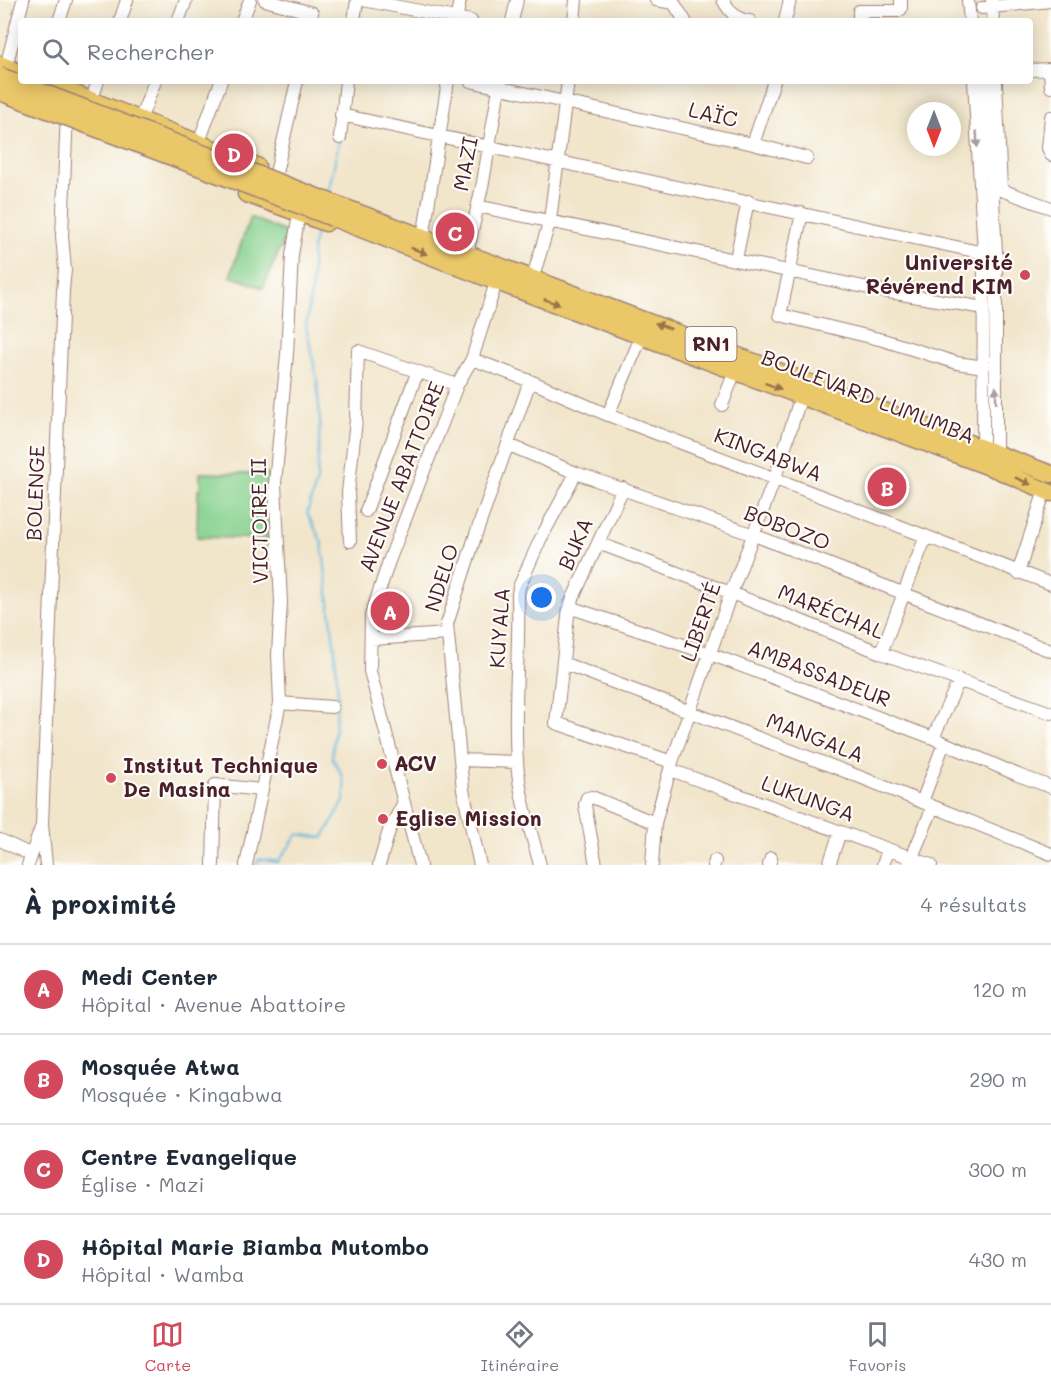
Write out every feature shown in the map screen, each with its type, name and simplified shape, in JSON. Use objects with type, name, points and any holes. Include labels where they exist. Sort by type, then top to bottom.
[{"type":"highway","points":[[39,84],[324,210]]},
{"type":"highway","points":[[50,84],[276,173],[324,210]]},
{"type":"highway","points":[[0,92],[324,210]]},
{"type":"highway","points":[[0,98],[82,130],[367,223]]},
{"type":"highway","name":"BOULEVARD LUMUMBA","points":[[367,223],[423,238],[467,254],[499,274],[533,277],[989,459],[1048,491]]},
{"type":"highway","name":"BOULEVARD LUMUMBA","points":[[367,223],[499,274],[642,335],[801,396],[989,459],[1051,474]]},
{"type":"street","points":[[20,18],[23,0]]},
{"type":"street","points":[[60,18],[66,0]]},
{"type":"street","points":[[121,18],[127,0]]},
{"type":"street","points":[[179,18],[186,0]]},
{"type":"street","points":[[243,18],[250,0]]},
{"type":"street","points":[[265,0],[312,17],[315,0]]},
{"type":"street","points":[[354,18],[357,0]]},
{"type":"street","points":[[363,0],[448,18]]},
{"type":"street","points":[[457,18],[460,0]]},
{"type":"street","points":[[513,18],[516,0]]},
{"type":"street","points":[[574,18],[576,0]]},
{"type":"street","points":[[656,0],[673,2],[683,18]]},
{"type":"street","points":[[786,18],[789,0]]},
{"type":"street","points":[[859,18],[859,11],[898,11],[901,9],[901,0]]},
{"type":"street","points":[[968,0],[970,18]]},
{"type":"street","points":[[986,7],[1051,1]]},
{"type":"street","points":[[729,3],[740,18]]},
{"type":"street","points":[[7,70],[18,27]]},
{"type":"street","points":[[1033,70],[1051,69],[1051,87]]},
{"type":"street","points":[[24,107],[35,84]]},
{"type":"street","points":[[82,130],[97,84]]},
{"type":"street","points":[[140,120],[154,84]]},
{"type":"street","points":[[199,142],[220,84]]},
{"type":"street","points":[[276,173],[296,84]]},
{"type":"street","points":[[340,138],[346,84]]},
{"type":"street","name":"MAZI","points":[[423,238],[448,84]]},
{"type":"street","points":[[533,277],[550,220],[568,84]]},
{"type":"street","points":[[753,144],[773,84]]},
{"type":"street","points":[[974,84],[991,188]]},
{"type":"street","points":[[986,84],[996,252],[989,459]]},
{"type":"street","points":[[989,459],[984,367],[984,253],[991,188],[996,84]]},
{"type":"street","name":"MAZI","points":[[467,254],[500,85]]},
{"type":"street","name":"LAÏC","points":[[500,85],[807,158]]},
{"type":"street","name":"BOLENGE","points":[[46,865],[42,824],[65,270],[62,236],[68,92]]},
{"type":"street","points":[[341,115],[984,253]]},
{"type":"street","points":[[1051,117],[1048,148],[1051,155]]},
{"type":"street","points":[[991,188],[1051,208]]},
{"type":"street","points":[[736,259],[748,201]]},
{"type":"street","points":[[477,206],[883,291],[984,308]]},
{"type":"street","name":"VICTOIRE II","points":[[246,865],[280,703],[278,654],[281,602],[275,484],[287,354],[292,255],[324,210]]},
{"type":"street","points":[[802,213],[780,315],[883,340],[957,363],[984,367]]},
{"type":"street","name":"AVENUE ABATTOIRE","points":[[420,865],[370,671],[370,616],[389,561],[458,385],[472,358],[499,274]]},
{"type":"street","points":[[608,416],[642,335]]},
{"type":"street","points":[[350,541],[347,500],[356,420],[358,351],[417,373],[458,385]]},
{"type":"street","name":"KINGABWA","points":[[472,358],[608,416],[1051,584]]},
{"type":"street","points":[[722,405],[735,371]]},
{"type":"street","points":[[366,511],[417,373]]},
{"type":"street","name":"NDELO","points":[[480,865],[464,790],[447,624],[530,381]]},
{"type":"street","name":"LIBERTÉ","points":[[652,865],[655,823],[671,766],[731,593],[775,478],[801,396]]},
{"type":"street","name":"BOBOZO","points":[[509,445],[576,473],[754,535],[1051,651]]},
{"type":"street","name":"KUYALA","points":[[540,865],[519,780],[517,762],[519,587],[540,540],[576,473]]},
{"type":"street","name":"BUKA","points":[[556,723],[569,607],[622,488]]},
{"type":"street","points":[[1018,573],[1048,491]]},
{"type":"street","points":[[881,653],[926,536]]},
{"type":"street","name":"MARÉCHAL","points":[[598,543],[881,653],[1051,713]]},
{"type":"street","name":"AMBASSADEUR","points":[[569,607],[710,654],[939,741],[1051,787]]},
{"type":"street","points":[[371,639],[448,634]]},
{"type":"street","name":"MANGALA","points":[[563,663],[691,711],[1051,854]]},
{"type":"street","points":[[909,861],[927,804],[939,741],[958,680]]},
{"type":"street","points":[[280,703],[332,707]]},
{"type":"street","name":"LUKUNGA","points":[[556,723],[840,831],[909,861],[931,865]]},
{"type":"street","points":[[460,760],[517,762]]},
{"type":"street","points":[[213,865],[215,785],[261,790]]},
{"type":"street","points":[[596,865],[585,805],[587,798],[592,797],[655,823]]},
{"type":"street","points":[[379,865],[389,831],[404,802]]},
{"type":"street","points":[[30,859],[42,824]]},
{"type":"street","points":[[829,865],[840,831]]},
{"type":"street","points":[[0,840],[25,852],[30,859]]},
{"type":"street","points":[[883,865],[888,850]]},
{"type":"green space","points":[[250,217],[287,233],[263,288],[230,276]]},
{"type":"green space","points":[[200,473],[269,474],[268,539],[197,537]]},
{"type":"waterway","points":[[328,194],[339,141]]},
{"type":"waterway","points":[[256,865],[259,859],[278,862],[298,834],[323,838],[344,801],[345,788],[342,775],[332,757],[338,696],[322,543],[307,513],[317,481],[320,422],[317,379],[306,326],[312,284],[312,249],[318,226]]},
{"type":"place","name":"Hôpital Marie Biamba Mutombo","points":[[234,153]]},
{"type":"place","name":"Centre Evangelique","points":[[455,232]]},
{"type":"place","name":"Université Révérend KIM","points":[[1025,275]]},
{"type":"place","name":"Mosquée Atwa","points":[[887,487]]},
{"type":"place","name":"Medi Center","points":[[390,611]]},
{"type":"place","name":"ACV","points":[[382,764]]},
{"type":"place","name":"Institut Technique De Masina","points":[[111,778]]},
{"type":"place","name":"Eglise Mission","points":[[383,819]]}]
